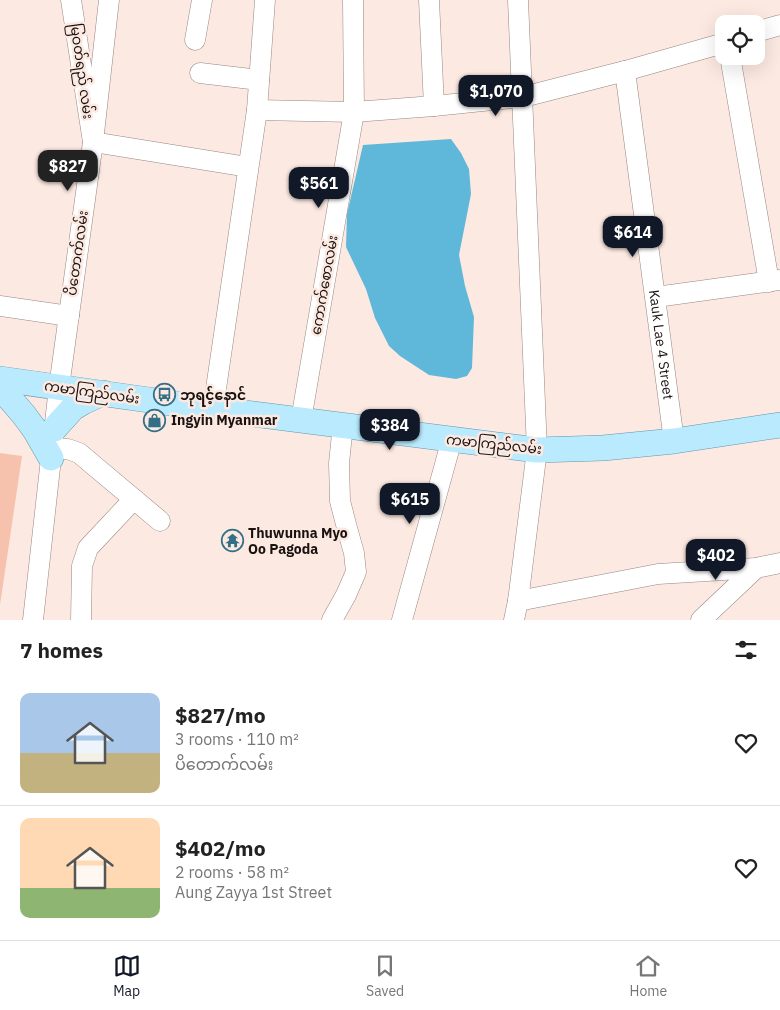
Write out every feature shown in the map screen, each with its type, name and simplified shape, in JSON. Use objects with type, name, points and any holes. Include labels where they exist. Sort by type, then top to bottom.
[{"type":"main road","name":"ကမာကြည်လမ်း","points":[[0,379],[213,409],[537,450],[603,448],[674,441],[780,425]]},
{"type":"main road","points":[[0,387],[35,430],[53,445],[73,408],[103,393]]},
{"type":"street","name":"မြဝတ်ရည် လမ်း","points":[[72,0],[93,142]]},
{"type":"street","name":"ပိတောက်လမ်း","points":[[33,620],[58,387],[93,142],[108,0]]},
{"type":"street","points":[[195,40],[202,0]]},
{"type":"street","points":[[213,409],[257,110],[265,0]]},
{"type":"street","name":"ကောက်စောလမ်း","points":[[301,420],[354,112],[353,0]]},
{"type":"street","points":[[429,0],[434,106]]},
{"type":"street","points":[[518,0],[537,450],[516,611],[658,574],[756,568],[780,563]]},
{"type":"street","points":[[765,29],[780,25]]},
{"type":"street","points":[[257,110],[354,112],[523,97],[715,45]]},
{"type":"street","points":[[656,297],[774,281],[732,65]]},
{"type":"street","name":"Kauk Lae 4 Street","points":[[625,70],[674,441]]},
{"type":"street","points":[[200,73],[259,80]]},
{"type":"street","points":[[93,142],[248,167]]},
{"type":"street","points":[[0,306],[68,316]]},
{"type":"street","points":[[332,620],[356,572],[354,553],[340,501],[339,463],[343,426]]},
{"type":"street","points":[[402,620],[452,439]]},
{"type":"street","points":[[53,445],[79,453],[160,521]]},
{"type":"street","points":[[81,620],[82,566],[88,548],[134,499]]},
{"type":"street","points":[[700,620],[756,568]]},
{"type":"shaded area","points":[[0,453],[22,456],[0,605]]},
{"type":"water","points":[[451,139],[469,169],[471,194],[459,255],[474,317],[472,368],[467,376],[456,379],[429,375],[400,356],[389,346],[375,318],[366,289],[346,247],[347,214],[363,145]]},
{"type":"place","name":"ဘုရင့်နောင်","points":[[164,395]]},
{"type":"place","name":"Ingyin Myanmar","points":[[155,420]]},
{"type":"place","name":"Thuwunna Myo Oo Pagoda","points":[[232,541]]}]
